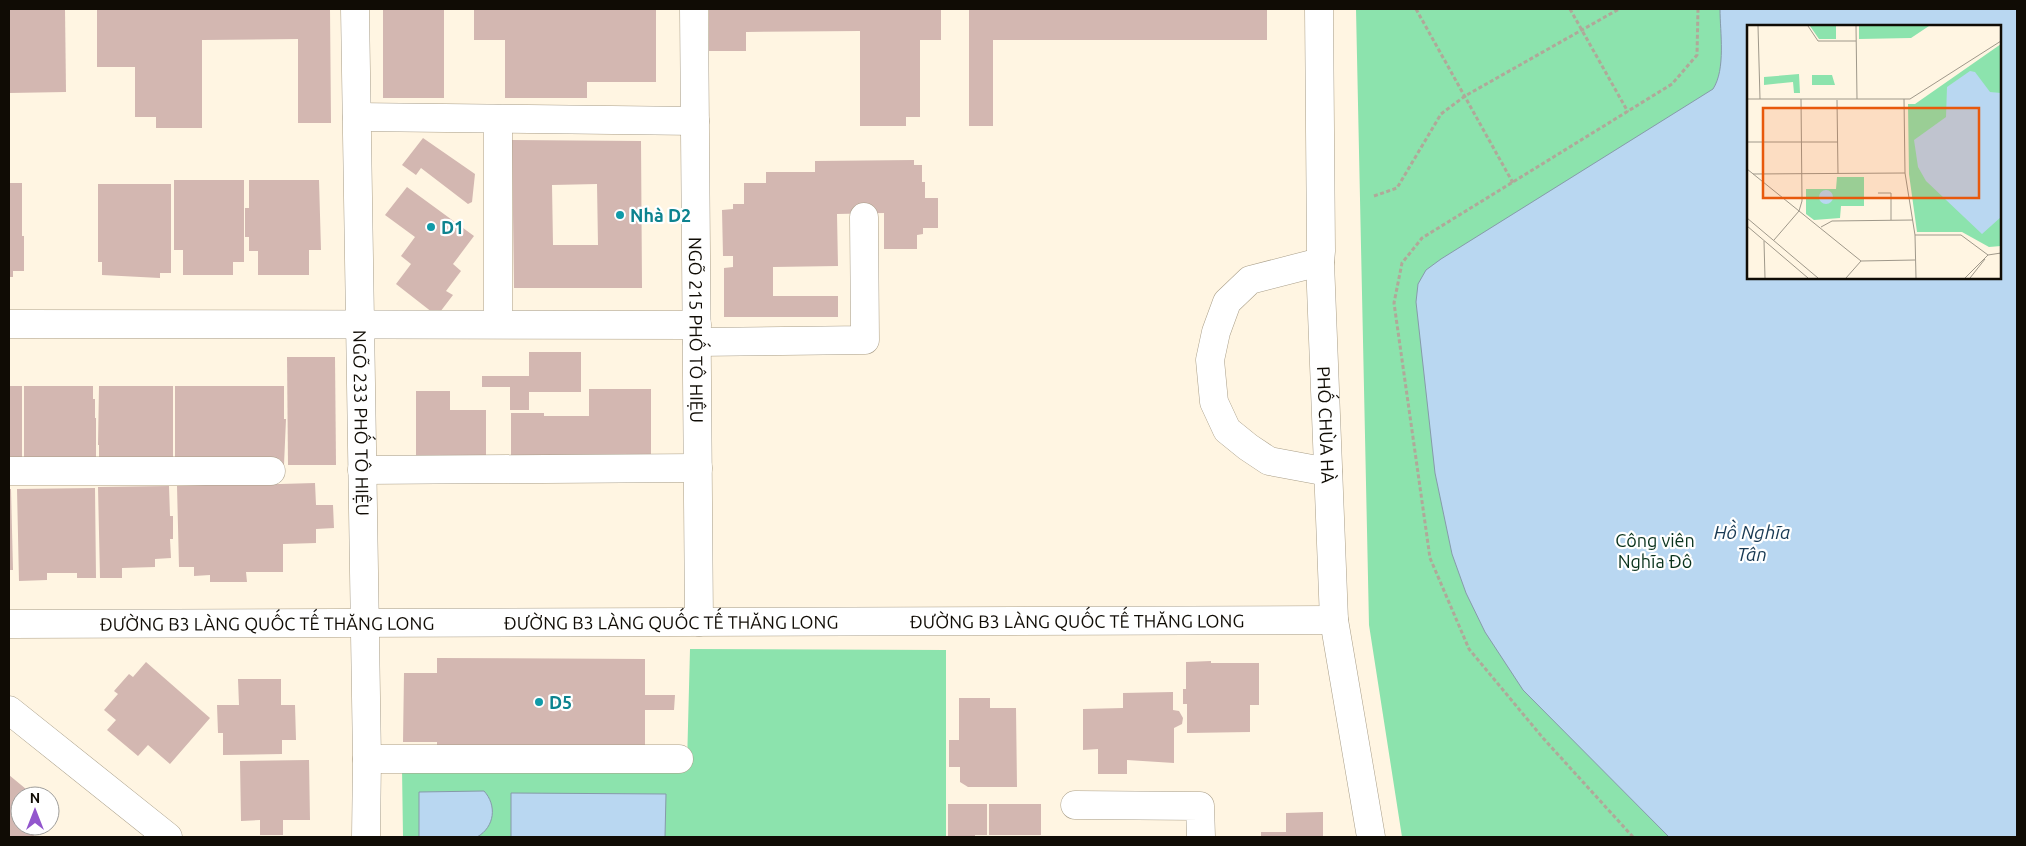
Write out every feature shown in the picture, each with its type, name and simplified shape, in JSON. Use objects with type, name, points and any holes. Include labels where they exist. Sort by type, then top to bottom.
[{"type":"street","name":"NGÕ 233 PHỐ TÔ HIỆU","points":[[355,9],[367,759],[366,837]]},
{"type":"street","name":"NGÕ 215 PHỐ TÔ HIỆU","points":[[694,9],[698,622]]},
{"type":"street","name":"PHỐ CHÙA HÀ","points":[[1318,9],[1320,262],[1334,620],[1371,837]]},
{"type":"street","points":[[357,117],[695,121]]},
{"type":"street","points":[[498,119],[498,324]]},
{"type":"street","points":[[9,324],[498,324],[865,340],[864,217]]},
{"type":"street","points":[[1320,262],[1250,280],[1227,302],[1216,332],[1210,360],[1214,402],[1227,430],[1248,448],[1269,461],[1328,472]]},
{"type":"street","points":[[362,470],[698,468]]},
{"type":"street","points":[[9,471],[271,471]]},
{"type":"street","name":"ĐƯỜNG B3 LÀNG QUỐC TẾ THĂNG LONG","points":[[9,624],[1334,620]]},
{"type":"street","points":[[9,710],[168,837]]},
{"type":"street","points":[[367,759],[679,759]]},
{"type":"street","points":[[1075,805],[1200,806],[1201,837]]},
{"type":"path","points":[[1416,9],[1513,182]]},
{"type":"path","points":[[1570,9],[1628,112]]},
{"type":"path","points":[[1374,196],[1397,188],[1441,114],[1465,96],[1619,9]]},
{"type":"path","points":[[1633,837],[1543,738],[1468,649],[1430,558],[1394,303],[1402,263],[1422,238],[1672,84],[1697,55],[1698,9]]},
{"type":"green space","name":"Hồ Nghĩa Tân","points":[[1356,9],[2017,9],[2017,837],[1402,837],[1369,625]]},
{"type":"green space","points":[[690,649],[946,650],[946,837],[403,837],[402,768],[687,765]]},
{"type":"water","name":"Hồ Nghĩa Tân","points":[[1720,9],[2017,9],[2017,837],[1669,837],[1523,690],[1485,632],[1466,593],[1452,554],[1435,473],[1416,302],[1418,284],[1426,270],[1441,259],[1713,89],[1720,71]]},
{"type":"water","points":[[484,791],[491,803],[492,816],[488,828],[483,833],[477,837],[419,837],[419,792]]},
{"type":"water","points":[[511,793],[666,794],[665,837],[511,837]]},
{"type":"building","points":[[9,9],[65,9],[66,92],[9,93]]},
{"type":"building","points":[[97,9],[330,9],[331,123],[298,123],[298,39],[202,40],[202,128],[156,128],[156,117],[135,117],[135,67],[97,67]]},
{"type":"building","points":[[383,9],[444,9],[444,98],[383,98]]},
{"type":"building","points":[[474,9],[656,9],[656,82],[587,82],[587,98],[505,98],[505,40],[474,40]]},
{"type":"building","points":[[709,9],[941,9],[941,40],[920,40],[920,117],[906,117],[906,126],[860,126],[860,31],[746,32],[746,51],[709,51]]},
{"type":"building","points":[[969,9],[1267,9],[1267,40],[993,40],[993,126],[969,126]]},
{"type":"building","name":"D1","points":[[423,138],[475,174],[472,202],[468,204],[421,168],[416,175],[402,165]]},
{"type":"building","name":"Nhà D2","points":[[512,140],[641,141],[642,288],[514,288]],"holes":[[[597,184],[598,245],[553,245],[552,185]]]},
{"type":"building","points":[[914,160],[914,165],[922,165],[922,182],[925,182],[925,198],[938,198],[938,228],[923,228],[923,234],[917,235],[917,249],[884,249],[884,213],[837,214],[838,266],[773,267],[773,296],[838,296],[838,317],[724,317],[724,268],[733,267],[733,256],[723,256],[722,210],[733,209],[733,204],[744,204],[744,183],[766,183],[766,172],[815,172],[815,161]]},
{"type":"building","points":[[174,180],[244,180],[244,262],[233,262],[233,275],[183,275],[183,250],[174,250]]},
{"type":"building","points":[[249,180],[319,180],[321,250],[309,250],[309,275],[258,275],[258,251],[249,251],[249,237],[245,237],[245,208],[249,208]]},
{"type":"building","points":[[9,183],[22,183],[24,271],[13,271],[13,277],[9,277]]},
{"type":"building","points":[[98,184],[171,184],[171,273],[160,273],[160,278],[102,275],[102,262],[98,262]]},
{"type":"building","points":[[407,187],[474,236],[453,264],[461,271],[446,291],[453,295],[437,316],[396,284],[411,264],[401,256],[415,237],[385,215]]},
{"type":"building","points":[[529,352],[581,352],[581,392],[529,392],[529,410],[510,410],[510,387],[482,387],[482,376],[529,376]]},
{"type":"building","points":[[287,357],[335,357],[336,465],[288,465]]},
{"type":"building","points":[[9,386],[22,386],[22,466],[9,466]]},
{"type":"building","points":[[24,386],[93,386],[96,418],[96,466],[24,466]]},
{"type":"building","points":[[99,386],[173,386],[173,465],[99,466]]},
{"type":"building","points":[[175,386],[284,386],[284,419],[286,419],[284,465],[175,465]]},
{"type":"building","points":[[589,389],[651,389],[651,457],[511,458],[511,413],[544,413],[544,416],[589,416]]},
{"type":"building","points":[[416,391],[450,391],[450,410],[486,410],[486,458],[416,458]]},
{"type":"building","points":[[205,474],[245,474],[245,485],[315,483],[316,505],[333,505],[334,528],[316,529],[316,543],[283,544],[283,572],[246,572],[247,582],[210,582],[210,575],[194,576],[194,567],[179,567],[177,486],[205,485]]},
{"type":"building","points":[[169,486],[170,516],[173,516],[173,539],[170,539],[171,558],[155,559],[155,567],[122,568],[122,578],[100,578],[98,487]]},
{"type":"building","points":[[95,488],[96,578],[77,578],[77,573],[47,573],[47,580],[19,581],[17,489]]},
{"type":"building","points":[[9,489],[11,489],[13,570],[9,570]]},
{"type":"building","name":"D5","points":[[437,658],[645,659],[645,695],[675,695],[674,710],[645,710],[645,754],[437,753],[437,742],[403,742],[404,673],[437,673]]},
{"type":"building","points":[[1211,661],[1211,663],[1259,663],[1259,705],[1250,705],[1250,732],[1187,733],[1187,704],[1183,704],[1183,689],[1186,689],[1186,662]]},
{"type":"building","points":[[146,662],[210,718],[170,764],[148,745],[138,756],[107,730],[116,720],[104,710],[118,694],[114,691],[129,674],[133,677]]},
{"type":"building","points":[[238,679],[281,679],[281,705],[295,705],[296,740],[282,740],[282,754],[223,755],[223,733],[218,733],[217,705],[239,705]]},
{"type":"building","points":[[1173,692],[1173,710],[1179,711],[1183,718],[1182,724],[1174,728],[1174,763],[1127,760],[1127,774],[1098,774],[1098,749],[1083,750],[1083,709],[1123,708],[1123,693]]},
{"type":"building","points":[[959,698],[990,698],[990,708],[1016,708],[1017,787],[968,787],[960,782],[960,767],[949,767],[949,740],[959,740]]},
{"type":"building","points":[[309,760],[310,820],[283,820],[283,835],[260,835],[260,820],[241,821],[240,761]]},
{"type":"building","points":[[9,775],[22,786],[10,786],[10,836],[34,837],[9,837]]},
{"type":"building","points":[[948,804],[987,804],[987,835],[948,837]]},
{"type":"building","points":[[989,804],[1041,804],[1041,835],[989,835]]},
{"type":"building","points":[[1323,812],[1323,837],[1261,837],[1261,832],[1286,832],[1286,813]]},
{"type":"place","name":"Nhà D2","points":[[620,215]]},
{"type":"place","name":"D1","points":[[431,227]]},
{"type":"place","name":"D5","points":[[539,702]]},
{"type":"park label","name":"Công viên Nghĩa Đô","points":[[1655,550]]}]
